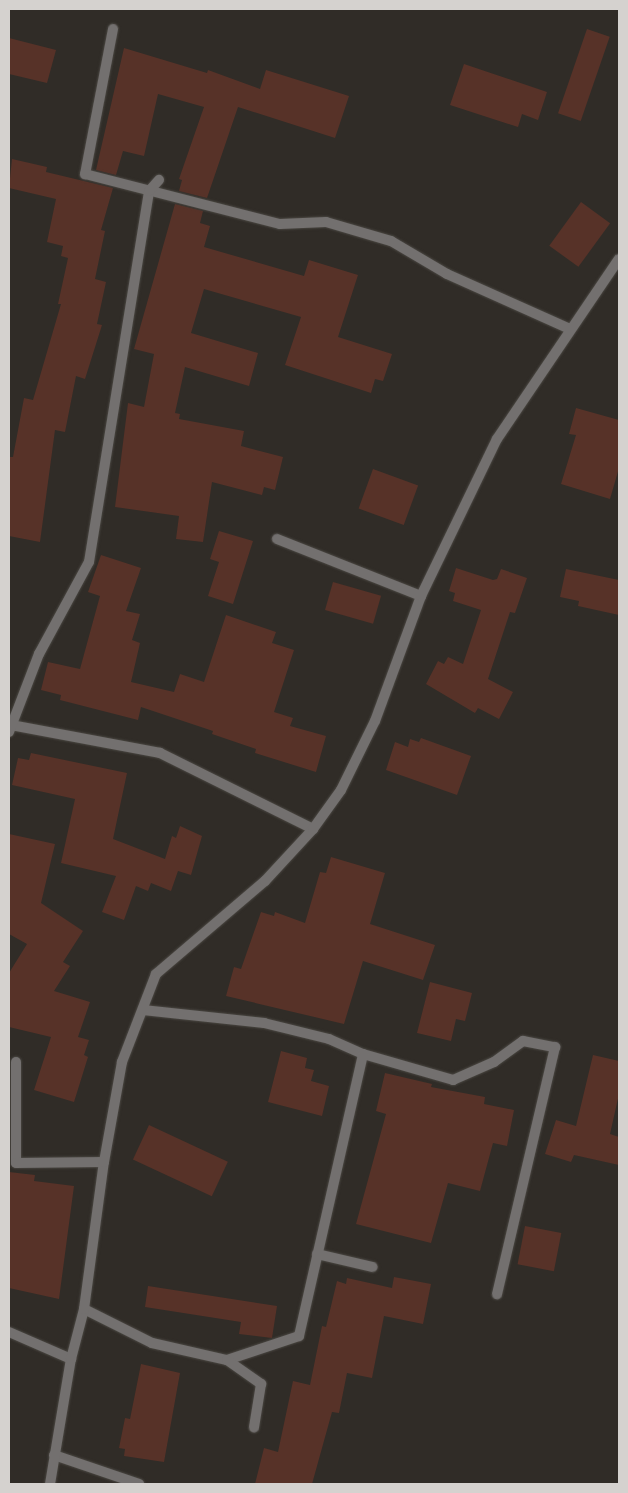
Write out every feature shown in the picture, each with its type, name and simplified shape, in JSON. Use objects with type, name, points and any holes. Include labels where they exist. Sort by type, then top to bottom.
[{"type":"street","points":[[113,29],[86,174],[280,224],[326,222],[391,241],[447,274],[570,329]]},
{"type":"street","points":[[159,180],[149,191],[88,562],[39,654],[10,728],[160,753],[313,829]]},
{"type":"street","points":[[50,1484],[71,1359],[84,1309],[104,1162],[122,1062],[156,974],[265,881],[313,829],[341,790],[375,721],[421,596],[497,438],[619,259]]},
{"type":"street","points":[[277,539],[421,596]]},
{"type":"street","points":[[143,1010],[264,1023],[329,1039],[363,1054],[453,1080],[494,1062],[523,1041],[555,1047],[497,1294]]},
{"type":"street","points":[[226,1360],[299,1336],[363,1054]]},
{"type":"street","points":[[16,1062],[16,1163],[104,1162]]},
{"type":"street","points":[[317,1254],[372,1267]]},
{"type":"street","points":[[84,1309],[152,1343],[226,1360],[261,1384],[254,1427]]},
{"type":"street","points":[[9,1332],[71,1359]]},
{"type":"street","points":[[54,1455],[139,1484]]},
{"type":"building","points":[[587,29],[610,37],[581,121],[558,113]]},
{"type":"building","points":[[9,38],[56,50],[47,83],[9,74]]},
{"type":"building","points":[[124,48],[207,73],[208,70],[260,89],[266,70],[349,96],[335,138],[238,107],[207,198],[179,191],[182,180],[179,179],[204,107],[158,94],[144,156],[123,151],[116,175],[96,170]]},
{"type":"building","points":[[464,64],[547,92],[538,120],[522,114],[518,127],[450,105]]},
{"type":"building","points":[[12,159],[47,167],[46,172],[113,188],[101,230],[105,231],[95,279],[106,282],[97,324],[102,325],[85,379],[76,376],[65,432],[55,430],[40,542],[9,536],[9,457],[13,457],[24,398],[33,400],[61,304],[58,304],[68,258],[61,256],[63,246],[47,242],[56,199],[9,188]]},
{"type":"building","points":[[581,202],[610,223],[578,267],[549,246]]},
{"type":"building","points":[[175,204],[203,211],[200,223],[210,226],[204,247],[304,276],[309,260],[358,275],[338,337],[392,354],[383,381],[375,379],[371,393],[285,365],[301,317],[204,289],[191,333],[258,353],[249,386],[185,367],[175,413],[180,414],[179,419],[244,431],[241,446],[283,457],[275,490],[264,487],[262,495],[212,482],[203,542],[176,539],[179,516],[115,507],[128,403],[144,407],[154,354],[134,349]]},
{"type":"building","points":[[576,408],[619,420],[619,468],[610,499],[561,484],[576,435],[569,434]]},
{"type":"building","points":[[373,469],[418,485],[404,525],[359,508]]},
{"type":"building","points":[[219,531],[253,541],[233,604],[208,596],[219,562],[210,559]]},
{"type":"building","points":[[101,555],[141,568],[126,611],[140,614],[132,640],[140,643],[131,682],[174,692],[180,674],[204,682],[226,615],[276,632],[272,643],[294,650],[274,712],[293,718],[290,726],[326,736],[316,772],[255,753],[256,749],[212,734],[213,731],[141,707],[138,720],[60,700],[61,695],[41,690],[48,662],[80,669],[100,596],[88,592]]},
{"type":"building","points":[[456,568],[493,580],[497,579],[501,569],[527,578],[515,613],[510,612],[488,679],[513,692],[499,719],[478,708],[475,713],[426,684],[438,661],[444,664],[448,657],[463,664],[481,610],[453,601],[455,593],[449,591]]},
{"type":"building","points":[[566,569],[619,580],[619,615],[578,606],[579,601],[560,597]]},
{"type":"building","points":[[333,582],[381,596],[373,624],[325,610]]},
{"type":"building","points":[[421,738],[471,756],[457,795],[386,770],[395,742],[408,747],[410,739],[419,742]]},
{"type":"building","points":[[31,753],[127,773],[113,839],[165,859],[172,836],[176,838],[180,826],[202,836],[191,875],[178,871],[171,891],[151,883],[148,891],[136,886],[124,920],[102,912],[116,876],[61,863],[75,799],[12,785],[18,758],[29,760]]},
{"type":"building","points":[[9,834],[55,844],[41,903],[83,931],[63,962],[70,966],[54,991],[90,1002],[78,1037],[89,1040],[84,1055],[88,1057],[74,1102],[34,1090],[51,1037],[9,1027],[9,973],[27,944],[9,934]]},
{"type":"building","points":[[331,857],[385,873],[370,924],[435,945],[423,980],[363,961],[344,1024],[226,996],[234,967],[241,969],[261,912],[274,916],[275,912],[305,923],[320,872],[326,873]]},
{"type":"building","points":[[430,982],[472,993],[465,1021],[456,1019],[451,1041],[417,1033]]},
{"type":"building","points":[[281,1051],[307,1058],[305,1068],[314,1070],[311,1081],[329,1086],[322,1116],[268,1102]]},
{"type":"building","points":[[593,1055],[619,1061],[619,1094],[610,1134],[619,1137],[619,1165],[574,1155],[571,1162],[545,1154],[556,1120],[576,1126]]},
{"type":"building","points":[[385,1073],[432,1084],[431,1087],[485,1097],[484,1104],[514,1110],[507,1146],[493,1143],[480,1191],[448,1183],[431,1243],[356,1224],[386,1114],[376,1111]]},
{"type":"building","points":[[149,1125],[228,1162],[212,1196],[133,1159]]},
{"type":"building","points":[[9,1172],[35,1175],[34,1181],[74,1186],[59,1299],[9,1288]]},
{"type":"building","points":[[525,1226],[561,1233],[554,1271],[518,1264]]},
{"type":"building","points":[[394,1277],[431,1284],[423,1324],[384,1316],[372,1378],[347,1373],[339,1413],[332,1412],[312,1484],[255,1484],[264,1448],[278,1452],[293,1381],[310,1385],[322,1326],[326,1327],[337,1281],[346,1284],[347,1278],[392,1288]]},
{"type":"building","points":[[148,1286],[277,1306],[272,1338],[239,1334],[241,1322],[145,1307]]},
{"type":"building","points":[[141,1364],[180,1373],[164,1462],[124,1456],[125,1449],[119,1448],[125,1418],[130,1419]]}]
